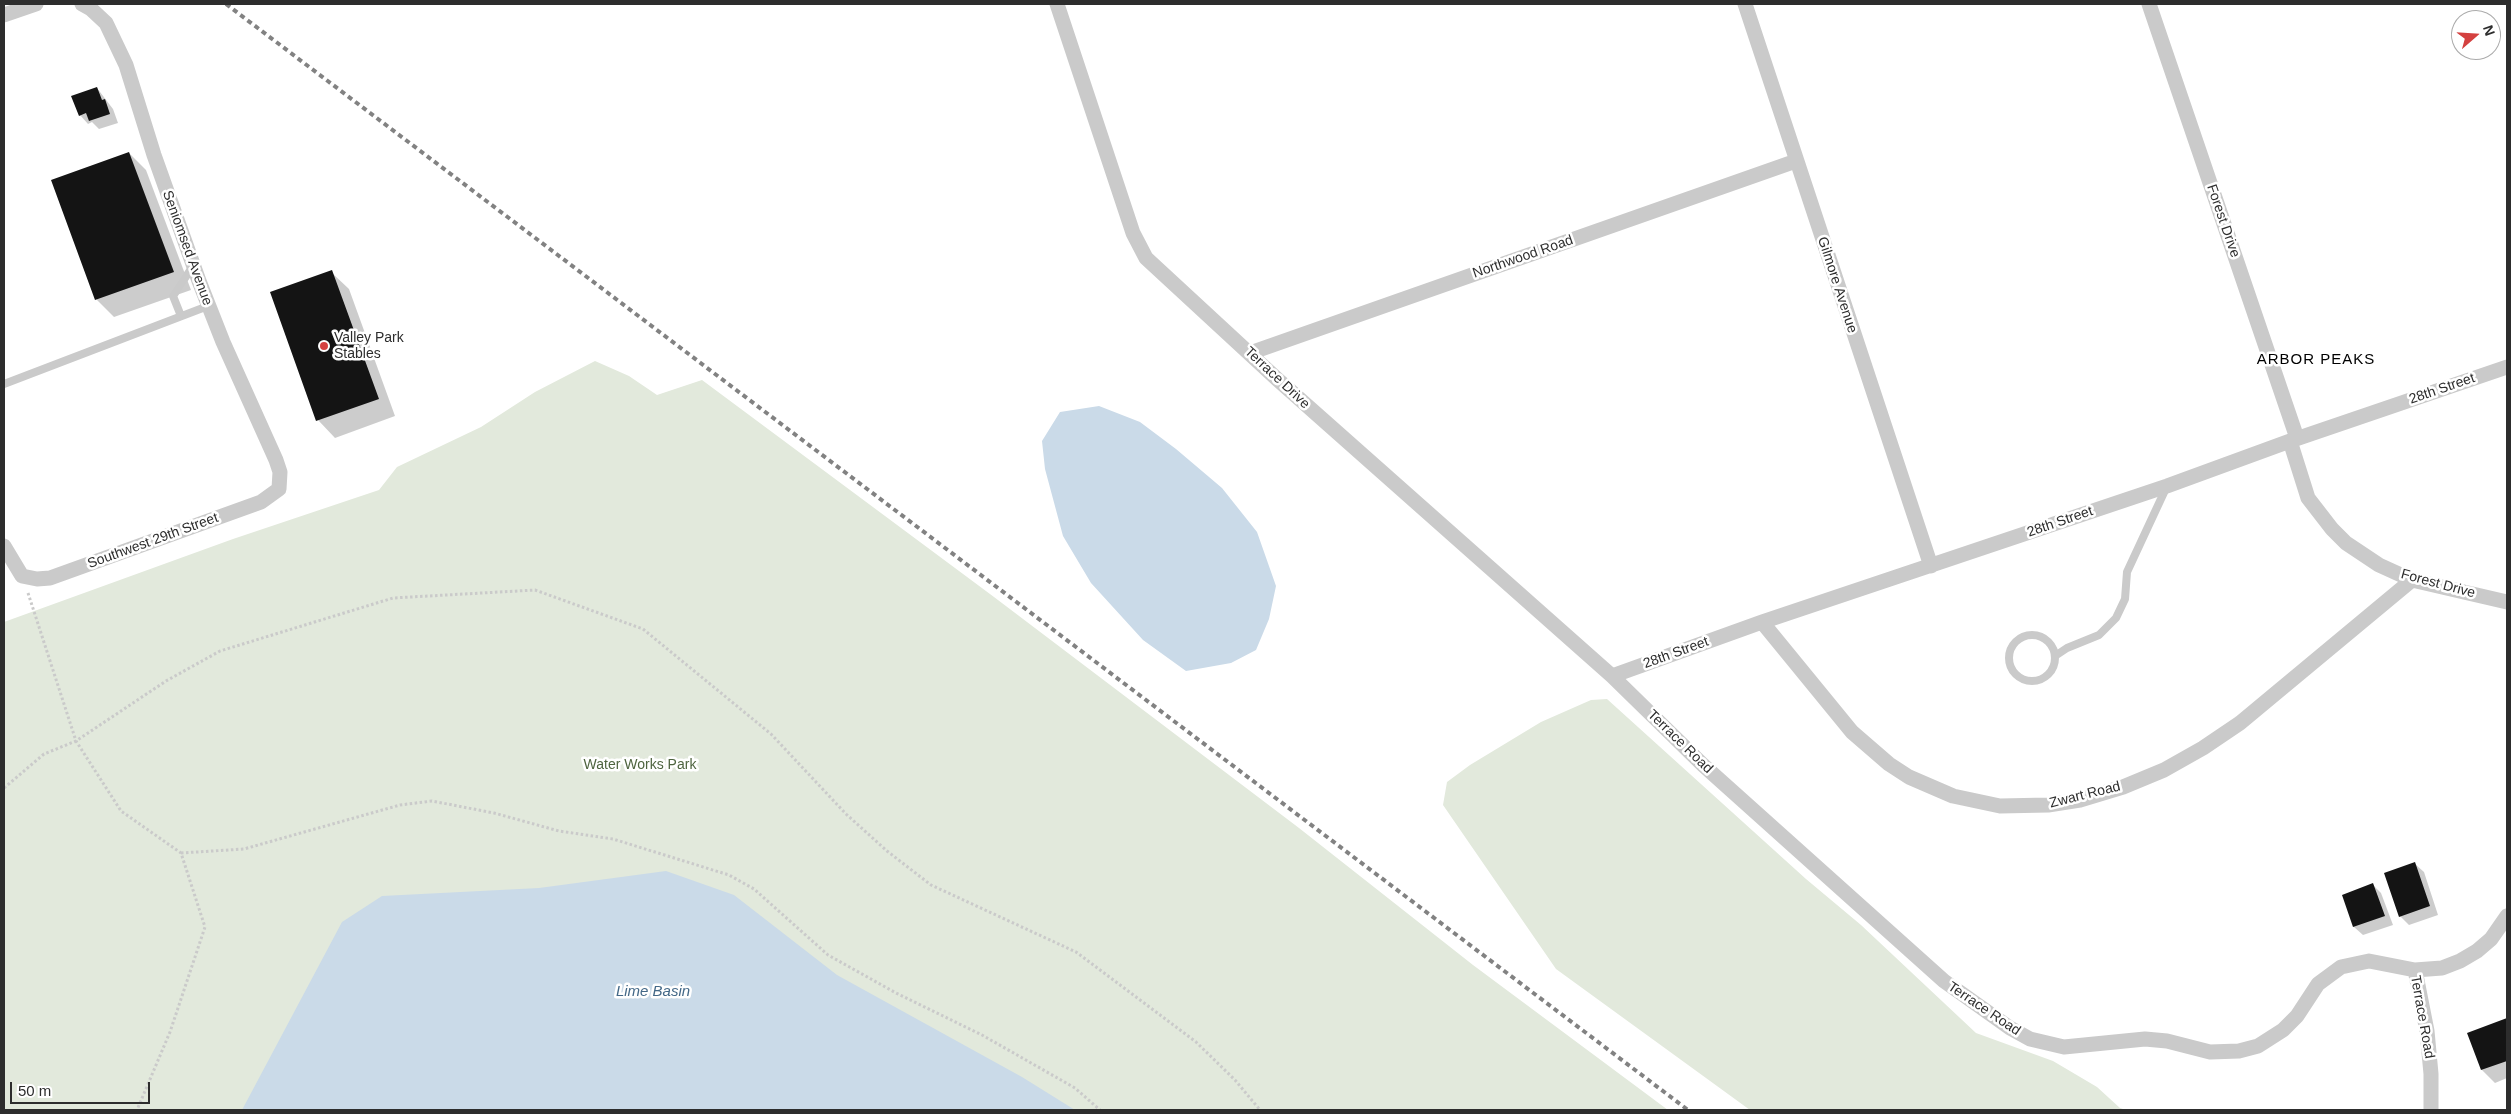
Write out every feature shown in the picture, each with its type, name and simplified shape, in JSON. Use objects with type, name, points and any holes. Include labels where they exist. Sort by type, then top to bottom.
[{"type":"street","points":[[4,15],[36,4]]},
{"type":"street","name":"Terrace Drive","points":[[1057,4],[1133,233],[1146,258],[1612,676]]},
{"type":"street","name":"Gilmore Avenue","points":[[1745,4],[1931,566]]},
{"type":"street","name":"Forest Drive","points":[[2149,4],[2294,440],[2308,498],[2332,529],[2346,543],[2379,565],[2412,580],[2507,602]]},
{"type":"street","name":"Seniomsed Avenue","points":[[86,6],[106,23],[126,65],[208,306],[276,460],[280,472],[279,489]]},
{"type":"street","name":"Northwood Road","points":[[1250,353],[1796,161]]},
{"type":"street","name":"28th Street","points":[[1612,676],[1762,622],[2167,486],[2507,367]]},
{"type":"street","name":"Southwest 29th Street","points":[[22,576],[37,579],[50,578],[251,506],[279,489]]},
{"type":"street","points":[[4,546],[22,576]]},
{"type":"street","name":"Zwart Road","points":[[1762,622],[1852,732],[1888,764],[1909,777],[1953,796],[2000,806],[2048,805],[2080,800],[2123,787],[2164,770],[2203,748],[2240,723],[2412,580]]},
{"type":"street","name":"Terrace Road","points":[[1612,676],[1703,765],[1944,981],[2010,1028],[2030,1039],[2064,1046],[2145,1039],[2167,1041],[2210,1052],[2239,1051],[2258,1046],[2283,1030],[2297,1016],[2318,984],[2341,967],[2369,961],[2415,970],[2427,1031],[2431,1074],[2431,1110]]},
{"type":"street","points":[[2415,970],[2442,968],[2460,961],[2491,939],[2507,916]]},
{"type":"lane","points":[[181,316],[173,296],[193,266]]},
{"type":"lane","points":[[4,384],[208,306]]},
{"type":"lane","points":[[2055,656],[2053,649],[2046,640],[2032,635],[2016,641],[2010,651],[2009,659],[2011,666],[2019,676],[2036,681],[2050,673],[2055,656],[2067,648],[2100,635],[2116,618],[2125,599],[2127,572],[2167,486]]},
{"type":"path","points":[[22,576],[76,741],[121,811],[181,853],[205,927],[170,1032],[137,1110]]},
{"type":"path","points":[[4,788],[44,754],[76,741],[166,681],[220,651],[393,598],[536,590],[643,629],[771,734],[846,814],[887,851],[931,885],[1076,952],[1196,1042],[1235,1080],[1260,1110]]},
{"type":"path","points":[[181,853],[244,849],[400,805],[432,801],[494,814],[559,831],[612,839],[729,875],[754,889],[828,954],[896,993],[982,1035],[1075,1088],[1100,1110]]},
{"type":"green space","name":"Water Works Park","points":[[595,361],[629,376],[657,395],[702,380],[994,597],[1299,828],[1473,965],[1668,1110],[4,1110],[4,622],[233,539],[379,490],[397,467],[481,427],[535,392]]},
{"type":"green space","points":[[1607,699],[1806,879],[1861,925],[1976,1033],[2053,1061],[2097,1087],[2120,1108],[2126,1110],[1750,1110],[1556,969],[1443,805],[1447,782],[1470,765],[1541,722],[1591,700]]},
{"type":"water","points":[[1099,406],[1140,422],[1176,449],[1222,488],[1257,532],[1276,586],[1269,619],[1256,650],[1231,663],[1186,671],[1143,640],[1091,583],[1063,536],[1045,469],[1042,441],[1060,412]]},
{"type":"water","name":"Lime Basin","points":[[666,871],[734,895],[837,975],[1022,1077],[1075,1110],[242,1110],[342,922],[382,896],[539,888]]},
{"type":"building","points":[[97,87],[102,100],[105,99],[110,114],[89,121],[86,113],[79,116],[71,96]]},
{"type":"building","points":[[129,152],[174,272],[95,300],[51,180]]},
{"type":"building","name":"Valley Park Stables","points":[[332,270],[379,399],[316,421],[270,292]]},
{"type":"building","points":[[2415,862],[2430,906],[2399,917],[2384,873]]},
{"type":"building","points":[[2373,883],[2385,916],[2353,927],[2342,895]]},
{"type":"building","points":[[2507,1018],[2507,1061],[2481,1070],[2467,1033]]},
{"type":"railway","points":[[226,4],[1688,1110]]},
{"type":"place","name":"Valley Park Stables","points":[[324,346]]},
{"type":"district","name":"ARBOR PEAKS","points":[[2316,360]]}]
